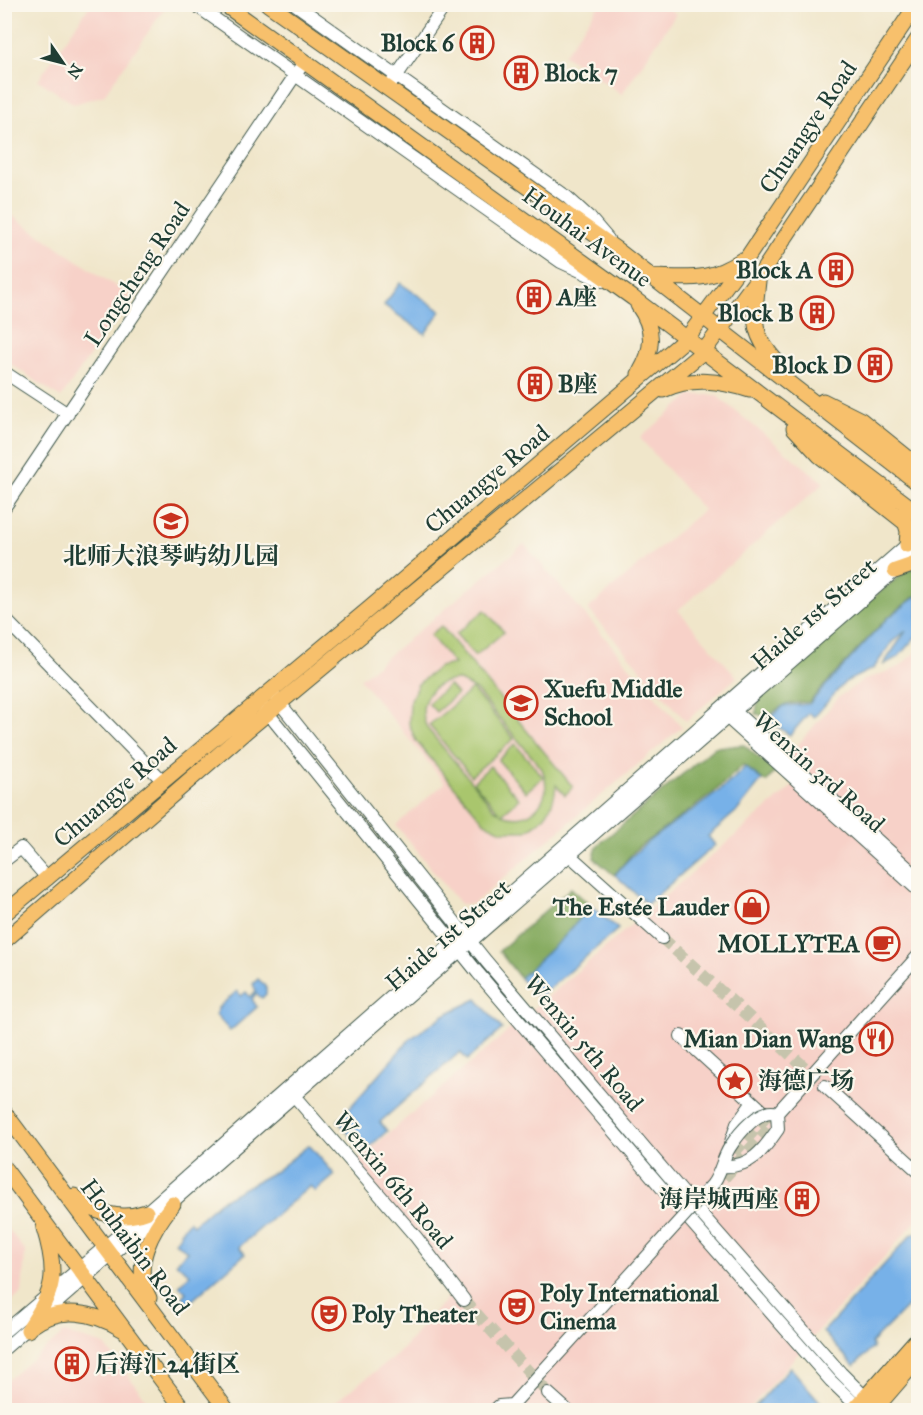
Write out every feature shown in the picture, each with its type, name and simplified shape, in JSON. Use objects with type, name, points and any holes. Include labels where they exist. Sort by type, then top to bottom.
[{"type":"main road","name":"Houhai Avenue","points":[[224,4],[300,69],[618,287],[918,513]]},
{"type":"main road","name":"Houhai Avenue","points":[[268,4],[617,250],[723,329],[918,483]]},
{"type":"main road","name":"Chuangye Road","points":[[4,941],[269,702],[687,338],[749,255],[917,4]]},
{"type":"main road","name":"Chuangye Road","points":[[4,914],[162,780],[269,702],[704,351],[723,329],[758,278],[918,39]]},
{"type":"main road","points":[[654,278],[704,278],[729,268],[749,255]]},
{"type":"main road","points":[[758,278],[755,319],[757,336],[762,345],[804,392],[852,413],[918,466]]},
{"type":"main road","points":[[633,298],[647,318],[652,337],[647,361],[633,383]]},
{"type":"main road","points":[[647,397],[675,384],[693,381],[726,383],[760,393]]},
{"type":"main road","points":[[777,407],[819,454],[907,524]]},
{"type":"main road","points":[[891,461],[918,475]]},
{"type":"main road","points":[[885,488],[900,508],[913,548]]},
{"type":"main road","points":[[895,572],[918,563]]},
{"type":"main road","points":[[48,879],[58,892]]},
{"type":"main road","name":"Houhaibin Road","points":[[4,1112],[227,1410]]},
{"type":"main road","points":[[4,1168],[184,1410]]},
{"type":"main road","points":[[57,1181],[82,1204],[97,1211],[123,1216],[146,1212]]},
{"type":"main road","points":[[159,1317],[143,1287],[142,1263],[152,1235],[173,1204]]},
{"type":"main road","points":[[28,1330],[48,1296],[53,1281],[53,1256],[41,1217]]},
{"type":"main road","points":[[28,1330],[42,1318],[83,1312],[95,1315],[126,1331]]},
{"type":"main road","points":[[867,1408],[918,1338]]},
{"type":"main road","points":[[867,1408],[918,1359]]},
{"type":"street","points":[[194,4],[300,69]]},
{"type":"street","points":[[295,4],[567,197],[590,218],[617,250]]},
{"type":"street","points":[[387,90],[446,4]]},
{"type":"street","name":"Longcheng Road","points":[[4,508],[300,69]]},
{"type":"street","points":[[4,372],[68,414]]},
{"type":"street","name":"Haide 1st Street","points":[[726,710],[895,572],[913,548],[918,535]]},
{"type":"street","name":"Haide 1st Street","points":[[109,1252],[146,1212],[291,1092],[913,548]]},
{"type":"street","points":[[4,618],[162,780]]},
{"type":"street","name":"Wenxin 5th Road","points":[[269,702],[867,1408]]},
{"type":"street","name":"Wenxin 5th Road","points":[[269,702],[457,947],[678,1207],[831,1381],[867,1408]]},
{"type":"street","name":"Wenxin 3rd Road","points":[[726,710],[918,877]]},
{"type":"street","name":"Wenxin 3rd Road","points":[[726,710],[918,890]]},
{"type":"street","points":[[4,861],[21,848],[48,879]]},
{"type":"street","points":[[566,852],[662,938]]},
{"type":"street","points":[[495,1410],[499,1406],[512,1408],[712,1185],[723,1166],[731,1142],[918,956]]},
{"type":"street","points":[[681,1036],[764,1109],[780,1120],[778,1129],[749,1163],[737,1167],[723,1166]]},
{"type":"street","points":[[825,1086],[918,1171]]},
{"type":"street","name":"Haide 1st Street","points":[[4,1349],[28,1330],[109,1252],[173,1204],[291,1092]]},
{"type":"street","name":"Wenxin 6th Road","points":[[291,1092],[416,1237],[464,1300]]},
{"type":"street","name":"Haide 1st Street","points":[[4,1332],[48,1296],[84,1274]]},
{"type":"street","points":[[548,1393],[567,1410]]},
{"type":"shaded area","points":[[159,4],[165,8],[104,95],[74,104],[38,80],[90,5]]},
{"type":"shaded area","points":[[599,5],[663,5],[676,14],[622,94],[564,55]]},
{"type":"shaded area","points":[[5,211],[130,296],[61,398],[5,360]]},
{"type":"shaded area","points":[[691,395],[716,395],[824,483],[678,610],[737,677],[686,721],[588,609],[703,510],[640,438]]},
{"type":"shaded area","name":"Xuefu Middle School","points":[[524,544],[682,727],[473,904],[460,904],[396,825],[445,783],[360,679]]},
{"type":"shaded area","points":[[918,650],[918,1219],[748,1410],[324,1410],[397,1355],[455,1289],[353,1164],[801,779],[783,762],[839,697],[862,681],[899,667]]},
{"type":"shaded area","points":[[4,1223],[25,1251],[22,1293],[5,1307]]},
{"type":"shaded area","name":"后海汇24街区","points":[[64,1333],[105,1345],[154,1410],[5,1410],[5,1382]]},
{"type":"green space","points":[[918,566],[918,594],[887,618],[809,702],[787,705],[777,709],[768,717],[756,714],[757,705],[764,692],[882,590],[905,572]]},
{"type":"green space","points":[[485,610],[504,632],[475,656],[456,634]]},
{"type":"green space","points":[[441,626],[573,787],[565,795],[556,785],[548,812],[526,831],[502,831],[485,823],[416,741],[409,724],[410,702],[418,684],[439,667],[454,664],[430,635]],"holes":[[[458,680],[476,690],[542,769],[545,779],[543,799],[531,812],[523,816],[513,817],[502,814],[519,799],[490,766],[473,782],[500,812],[494,809],[427,728],[423,710],[428,695],[433,689],[448,681]]]},
{"type":"green space","points":[[449,685],[457,694],[436,712],[428,703]]},
{"type":"green space","points":[[472,689],[514,739],[471,776],[429,725]]},
{"type":"green space","points":[[515,744],[543,777],[526,792],[498,760]]},
{"type":"green space","points":[[744,745],[775,772],[766,782],[743,765],[713,793],[636,849],[614,875],[594,858],[597,846],[715,747]]},
{"type":"green space","points":[[571,888],[591,906],[564,937],[520,978],[499,951]]},
{"type":"water","points":[[400,283],[441,311],[425,334],[384,305]]},
{"type":"water","points":[[918,595],[918,634],[898,657],[883,665],[906,631],[892,642],[874,668],[845,682],[814,717],[809,713],[790,735],[768,720],[783,706],[809,704],[887,619]]},
{"type":"water","points":[[745,767],[762,780],[738,810],[708,836],[715,845],[647,904],[615,875],[645,845],[714,795]]},
{"type":"water","points":[[591,906],[618,929],[538,998],[520,978],[564,937]]},
{"type":"water","points":[[258,979],[266,986],[266,994],[262,998],[256,994],[252,999],[257,1007],[230,1031],[216,1015],[218,1008],[237,991],[241,996],[246,992],[250,997],[256,991],[253,984]]},
{"type":"water","points":[[477,999],[502,1029],[467,1060],[460,1052],[380,1122],[387,1131],[364,1152],[338,1121],[410,1039],[444,1015]]},
{"type":"water","points":[[309,1145],[335,1175],[315,1192],[310,1186],[239,1247],[245,1254],[189,1303],[182,1297],[186,1292],[179,1286],[190,1274],[176,1263],[187,1251],[175,1242],[180,1232],[189,1221],[193,1225],[220,1201],[276,1171]]},
{"type":"water","points":[[918,1232],[918,1285],[911,1294],[913,1301],[871,1343],[873,1348],[854,1366],[823,1332],[911,1235]]},
{"type":"water","points":[[790,1367],[821,1403],[815,1410],[752,1410]]},
{"type":"tunnel","points":[[662,938],[825,1086]]},
{"type":"tunnel","points":[[722,1166],[773,1109]]},
{"type":"tunnel","points":[[712,1191],[783,1113]]},
{"type":"tunnel","points":[[464,1300],[548,1393]]},
{"type":"place","name":"Block 6","points":[[477,43]]},
{"type":"place","name":"Block 7","points":[[521,73]]},
{"type":"place","name":"Block A","points":[[836,270]]},
{"type":"place","name":"A座","points":[[534,297]]},
{"type":"place","name":"Block B","points":[[817,313]]},
{"type":"place","name":"Block D","points":[[875,365]]},
{"type":"place","name":"B座","points":[[535,384]]},
{"type":"place","name":"北师大浪琴屿幼儿园","points":[[171,521]]},
{"type":"place","name":"Xuefu Middle School","points":[[521,703]]},
{"type":"place","name":"The Estée Lauder","points":[[752,907]]},
{"type":"place","name":"MOLLYTEA","points":[[883,944]]},
{"type":"place","name":"Mian Dian Wang","points":[[876,1039]]},
{"type":"place","name":"海德广场","points":[[735,1081]]},
{"type":"place","name":"海岸城西座","points":[[802,1199]]},
{"type":"place","name":"Poly International Cinema","points":[[517,1307]]},
{"type":"place","name":"Poly Theater","points":[[329,1314]]},
{"type":"place","name":"后海汇24街区","points":[[72,1364]]}]
